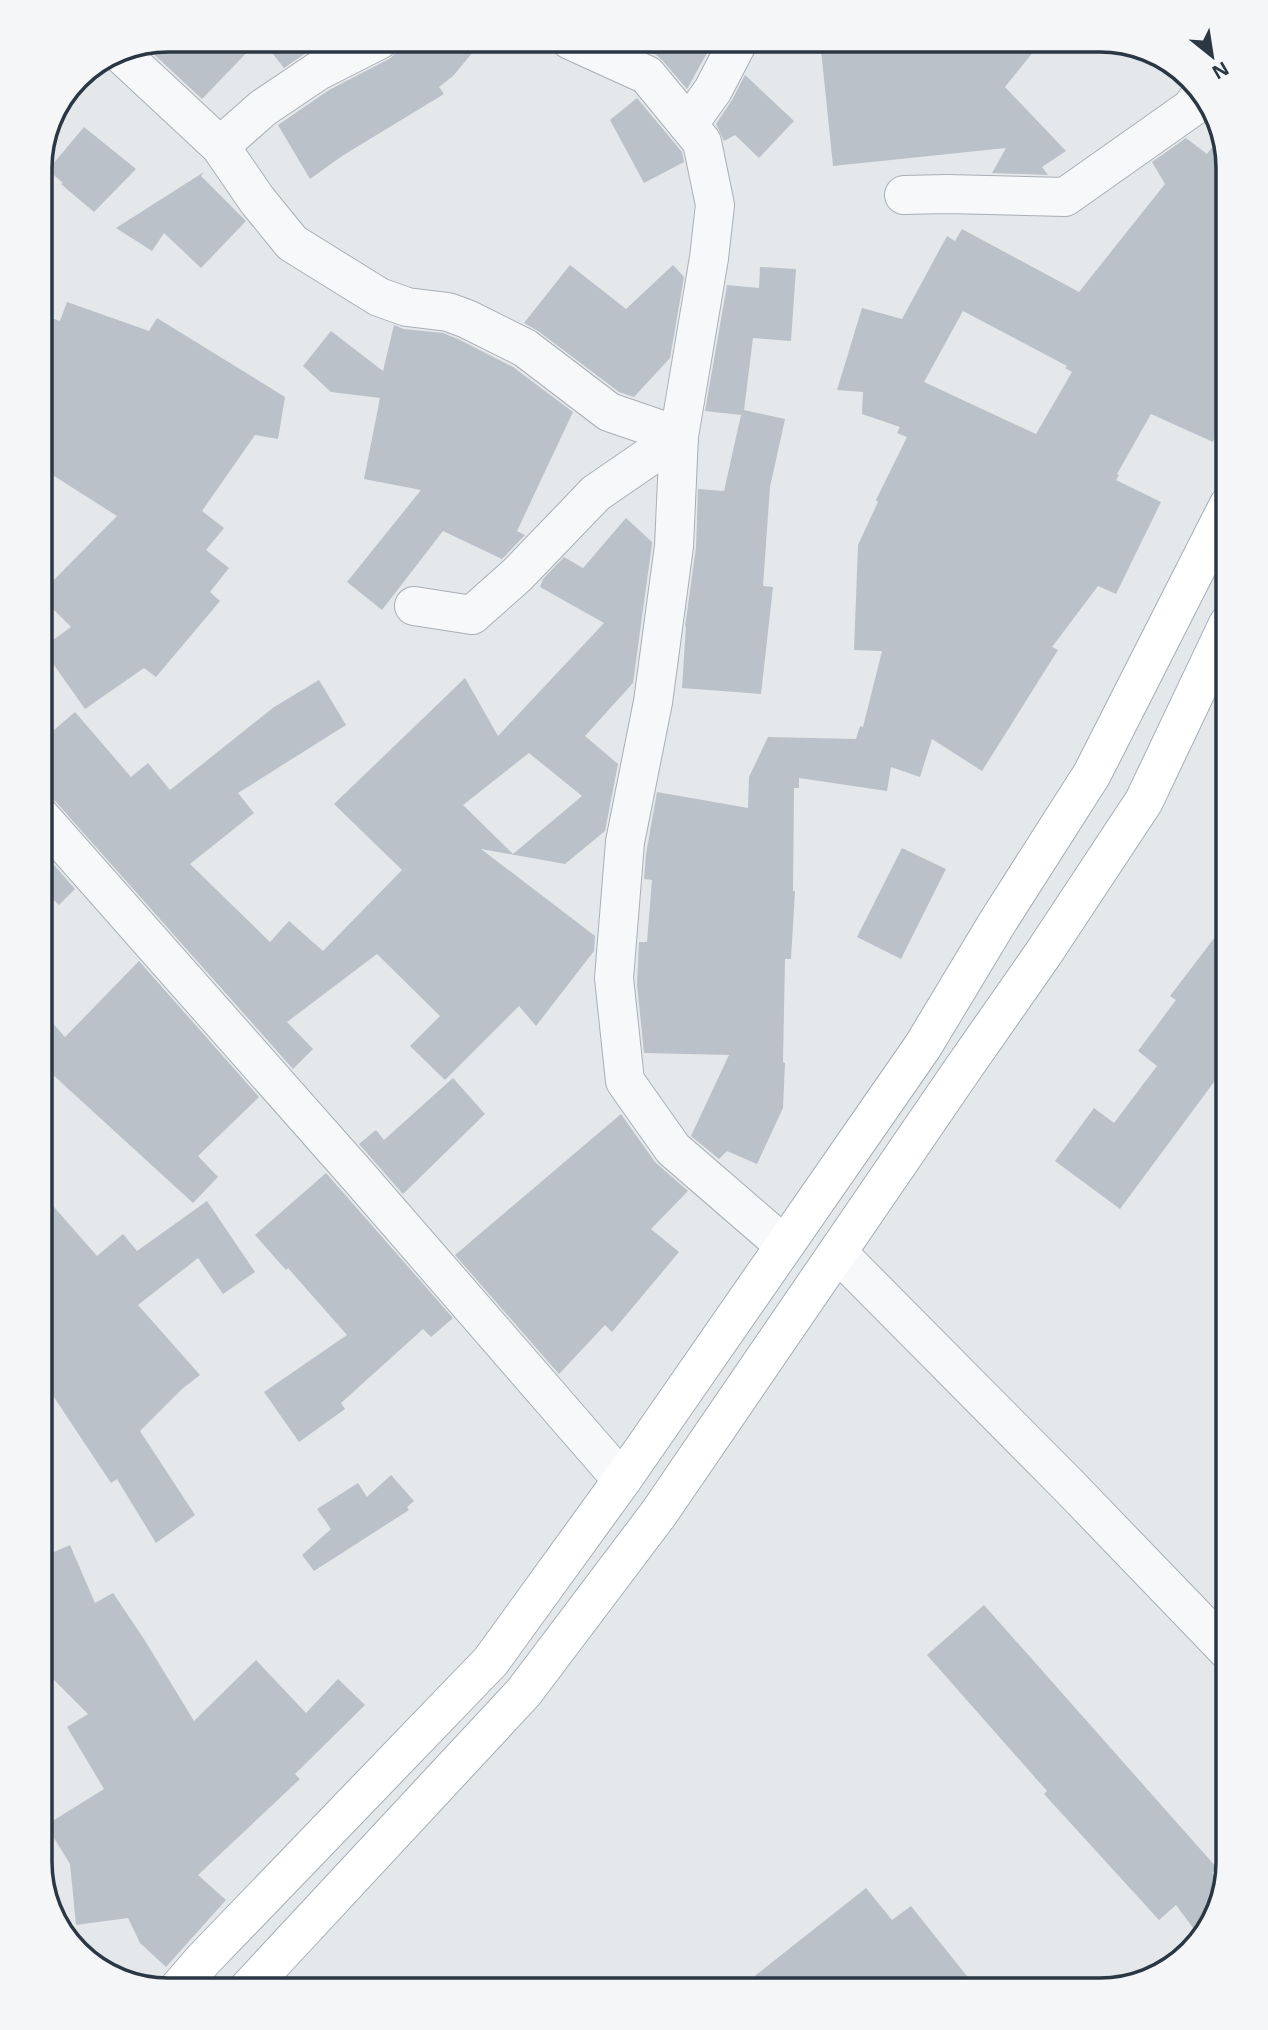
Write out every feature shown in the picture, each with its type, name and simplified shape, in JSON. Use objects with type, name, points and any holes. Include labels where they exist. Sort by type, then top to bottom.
[{"type":"main road","points":[[189,1977],[491,1661],[622,1480],[923,1046],[1092,774],[1215,532]]},
{"type":"main road","points":[[259,1977],[524,1692],[659,1513],[1043,954],[1144,801],[1215,651]]},
{"type":"street","points":[[220,146],[263,108],[318,72],[356,52]]},
{"type":"street","points":[[597,52],[647,75],[702,142],[715,205],[709,258],[679,436],[674,546],[653,702],[625,842],[614,978],[625,1081],[673,1149],[785,1245]]},
{"type":"street","points":[[688,125],[713,90],[732,53]]},
{"type":"street","points":[[128,60],[220,146],[257,200],[292,243],[379,298],[407,307],[448,312],[479,324],[525,348],[609,412],[679,436]]},
{"type":"street","points":[[904,195],[1065,197],[1195,103]]},
{"type":"street","points":[[414,606],[472,615],[517,575],[596,492],[679,436]]},
{"type":"street","points":[[53,830],[622,1480]]},
{"type":"street","points":[[838,1253],[1215,1638]]},
{"type":"building","points":[[247,52],[202,99],[153,53]]},
{"type":"building","points":[[272,52],[308,52],[306,53],[284,68]]},
{"type":"building","points":[[397,52],[473,52],[453,76],[439,87],[444,94],[342,156],[310,179],[278,125],[329,90],[389,59]]},
{"type":"building","points":[[651,53],[707,53],[687,89]]},
{"type":"building","points":[[821,53],[1032,53],[1005,87],[1066,151],[1042,167],[1048,175],[992,173],[1006,148],[833,166]]},
{"type":"building","points":[[745,75],[794,121],[759,158],[735,135],[724,141],[716,124]]},
{"type":"building","points":[[637,98],[682,152],[684,162],[644,183],[610,120]]},
{"type":"building","points":[[84,127],[136,169],[94,212],[61,184],[63,183],[53,174],[53,164]]},
{"type":"building","points":[[1186,138],[1207,154],[1213,146],[1215,154],[1215,438],[1213,442],[1151,414],[1116,480],[1161,502],[1116,594],[1098,586],[1052,647],[1058,650],[982,771],[932,739],[920,777],[891,767],[887,791],[799,778],[799,788],[794,788],[795,891],[791,959],[785,959],[783,1108],[757,1164],[727,1151],[719,1159],[691,1136],[729,1055],[644,1053],[637,984],[639,942],[647,942],[652,880],[644,879],[646,854],[657,792],[748,808],[749,777],[768,737],[856,739],[860,726],[863,727],[882,651],[854,650],[858,545],[878,502],[876,500],[907,437],[897,433],[900,427],[862,414],[863,392],[837,390],[862,308],[902,319],[947,236],[955,241],[962,229],[1079,292],[1165,184],[1152,162]],"holes":[[[963,311],[1067,366],[1065,368],[1072,372],[1036,434],[924,382]]]},
{"type":"building","points":[[204,172],[201,176],[246,221],[201,268],[164,233],[152,251],[116,228]]},
{"type":"building","points":[[570,265],[626,309],[673,265],[684,277],[670,358],[634,397],[619,392],[524,323]]},
{"type":"building","points":[[760,267],[796,269],[791,341],[753,338],[744,410],[785,419],[770,487],[763,586],[773,587],[761,694],[682,688],[685,627],[696,547],[698,489],[724,491],[741,415],[705,411],[727,285],[759,288]]},
{"type":"building","points":[[67,302],[149,331],[157,318],[285,397],[278,439],[255,435],[202,511],[224,528],[206,550],[229,568],[210,592],[220,601],[156,677],[144,668],[85,709],[53,663],[53,640],[71,627],[53,609],[53,581],[117,516],[53,475],[53,319],[60,321]]},
{"type":"building","points":[[394,325],[404,329],[443,333],[458,339],[513,367],[573,412],[517,531],[525,535],[502,559],[443,531],[382,610],[347,582],[421,490],[364,479],[380,398],[331,392],[303,366],[331,331],[383,371]]},
{"type":"building","points":[[626,518],[652,542],[633,683],[585,736],[618,764],[605,831],[565,864],[481,849],[595,936],[594,951],[536,1026],[519,1006],[445,1080],[410,1046],[440,1016],[377,954],[287,1022],[313,1049],[293,1069],[53,799],[53,731],[75,712],[131,777],[148,763],[170,790],[274,707],[319,680],[346,725],[238,793],[254,813],[190,864],[270,942],[289,921],[323,951],[402,870],[334,804],[465,678],[498,736],[604,623],[540,587],[543,579],[564,557],[583,568]],"holes":[[[529,753],[582,796],[513,854],[463,805]]]},
{"type":"building","points":[[902,848],[946,869],[901,959],[857,937]]},
{"type":"building","points":[[53,863],[75,889],[59,905],[53,899]]},
{"type":"building","points":[[1215,937],[1215,1081],[1120,1209],[1055,1161],[1094,1108],[1114,1123],[1157,1066],[1138,1051],[1176,1000],[1170,996]]},
{"type":"building","points":[[139,961],[259,1097],[198,1156],[218,1177],[193,1203],[52,1074],[52,1023],[65,1037]]},
{"type":"building","points":[[453,1078],[485,1114],[403,1194],[359,1144],[376,1130],[384,1140]]},
{"type":"building","points":[[621,1114],[655,1162],[688,1191],[651,1229],[679,1252],[612,1332],[605,1325],[559,1374],[455,1255]]},
{"type":"building","points":[[326,1173],[453,1318],[431,1337],[423,1329],[341,1403],[345,1409],[299,1442],[264,1392],[347,1335],[255,1235]]},
{"type":"building","points":[[207,1201],[255,1272],[223,1294],[198,1258],[138,1305],[200,1375],[140,1431],[195,1515],[156,1543],[117,1479],[111,1483],[52,1394],[52,1205],[97,1256],[123,1234],[137,1251]]},
{"type":"building","points":[[391,1475],[414,1501],[407,1507],[409,1510],[314,1571],[302,1555],[331,1529],[317,1509],[358,1483],[367,1497]]},
{"type":"building","points":[[70,1545],[95,1603],[113,1593],[194,1721],[256,1660],[306,1713],[338,1679],[365,1705],[295,1774],[300,1779],[198,1875],[226,1900],[166,1967],[140,1943],[128,1918],[76,1925],[70,1864],[52,1835],[52,1821],[104,1789],[67,1727],[88,1714],[52,1678],[52,1553]]},
{"type":"building","points":[[984,1605],[1215,1866],[1207,1906],[1193,1928],[1176,1905],[1159,1920],[1044,1794],[1047,1791],[927,1655]]},
{"type":"building","points":[[866,1888],[892,1920],[911,1906],[968,1978],[753,1978]]}]
